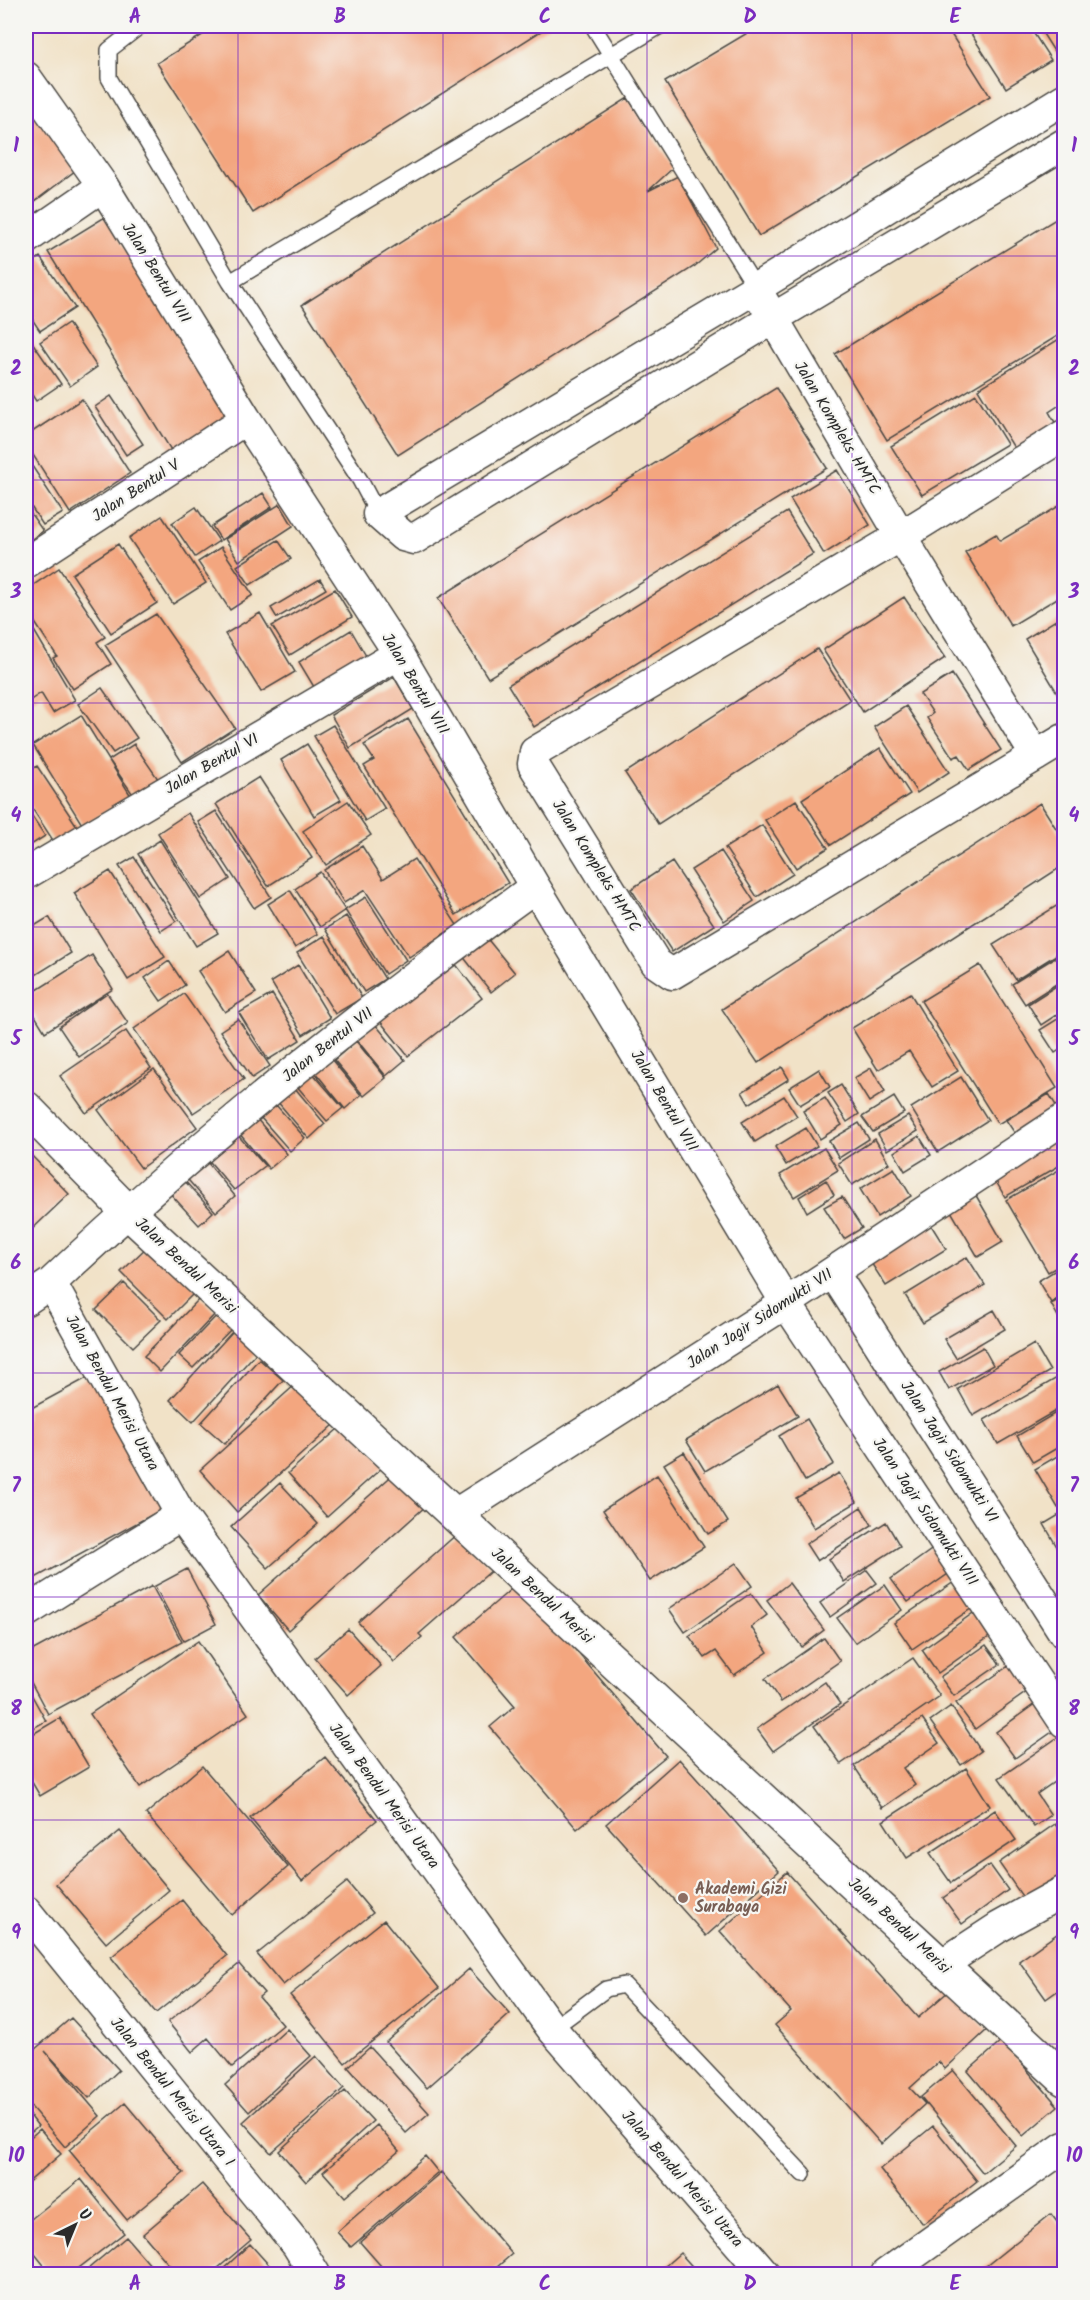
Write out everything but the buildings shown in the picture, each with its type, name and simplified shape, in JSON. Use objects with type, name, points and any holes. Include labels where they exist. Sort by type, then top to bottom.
[{"type":"street","name":"Jalan Bentul VIII","points":[[26,77],[103,186],[246,419],[399,654],[535,887],[807,1289]]},
{"type":"street","points":[[1065,99],[756,288],[378,514],[403,536],[414,539],[772,319],[1065,144]]},
{"type":"street","points":[[26,238],[103,186]]},
{"type":"street","name":"Jalan Kompleks HMTC","points":[[756,288],[772,319],[901,536],[1036,756]]},
{"type":"street","name":"Jalan Bentul V","points":[[26,563],[246,419]]},
{"type":"street","name":"Jalan Kompleks HMTC","points":[[1065,435],[901,536],[536,753],[533,764],[656,963],[672,974],[1065,739]]},
{"type":"street","name":"Jalan Bentul VI","points":[[26,874],[399,654]]},
{"type":"street","name":"Jalan Bentul VII","points":[[26,1300],[51,1283],[191,1154],[459,941],[535,887]]},
{"type":"street","name":"Jalan Bendul Merisi","points":[[26,1108],[127,1211],[1065,2079]]},
{"type":"street","name":"Jalan Jagir Sidomukti VII","points":[[454,1515],[807,1289],[1065,1119]]},
{"type":"street","name":"Jalan Bendul Merisi Utara","points":[[51,1283],[181,1515],[552,2029],[765,2274]]},
{"type":"street","name":"Jalan Jagir Sidomukti VI","points":[[807,1289],[1065,1633]]},
{"type":"street","name":"Jalan Jagir Sidomukti VIII","points":[[807,1289],[1065,1722]]},
{"type":"street","points":[[26,1612],[181,1515]]},
{"type":"street","points":[[941,1965],[999,1927],[1065,1891]]},
{"type":"street","name":"Jalan Bendul Merisi Utara I","points":[[26,1911],[297,2245],[315,2274]]},
{"type":"street","points":[[886,2274],[1065,2147]]},
{"type":"lane","points":[[140,26],[109,50],[109,78],[230,282],[360,480],[378,514]]},
{"type":"lane","points":[[593,26],[756,288]]},
{"type":"lane","points":[[230,282],[660,26]]},
{"type":"lane","points":[[552,2029],[606,1989],[624,1985],[803,2174]]},
{"type":"place","name":"Akademi Gizi Surabaya","points":[[683,1898]]}]
